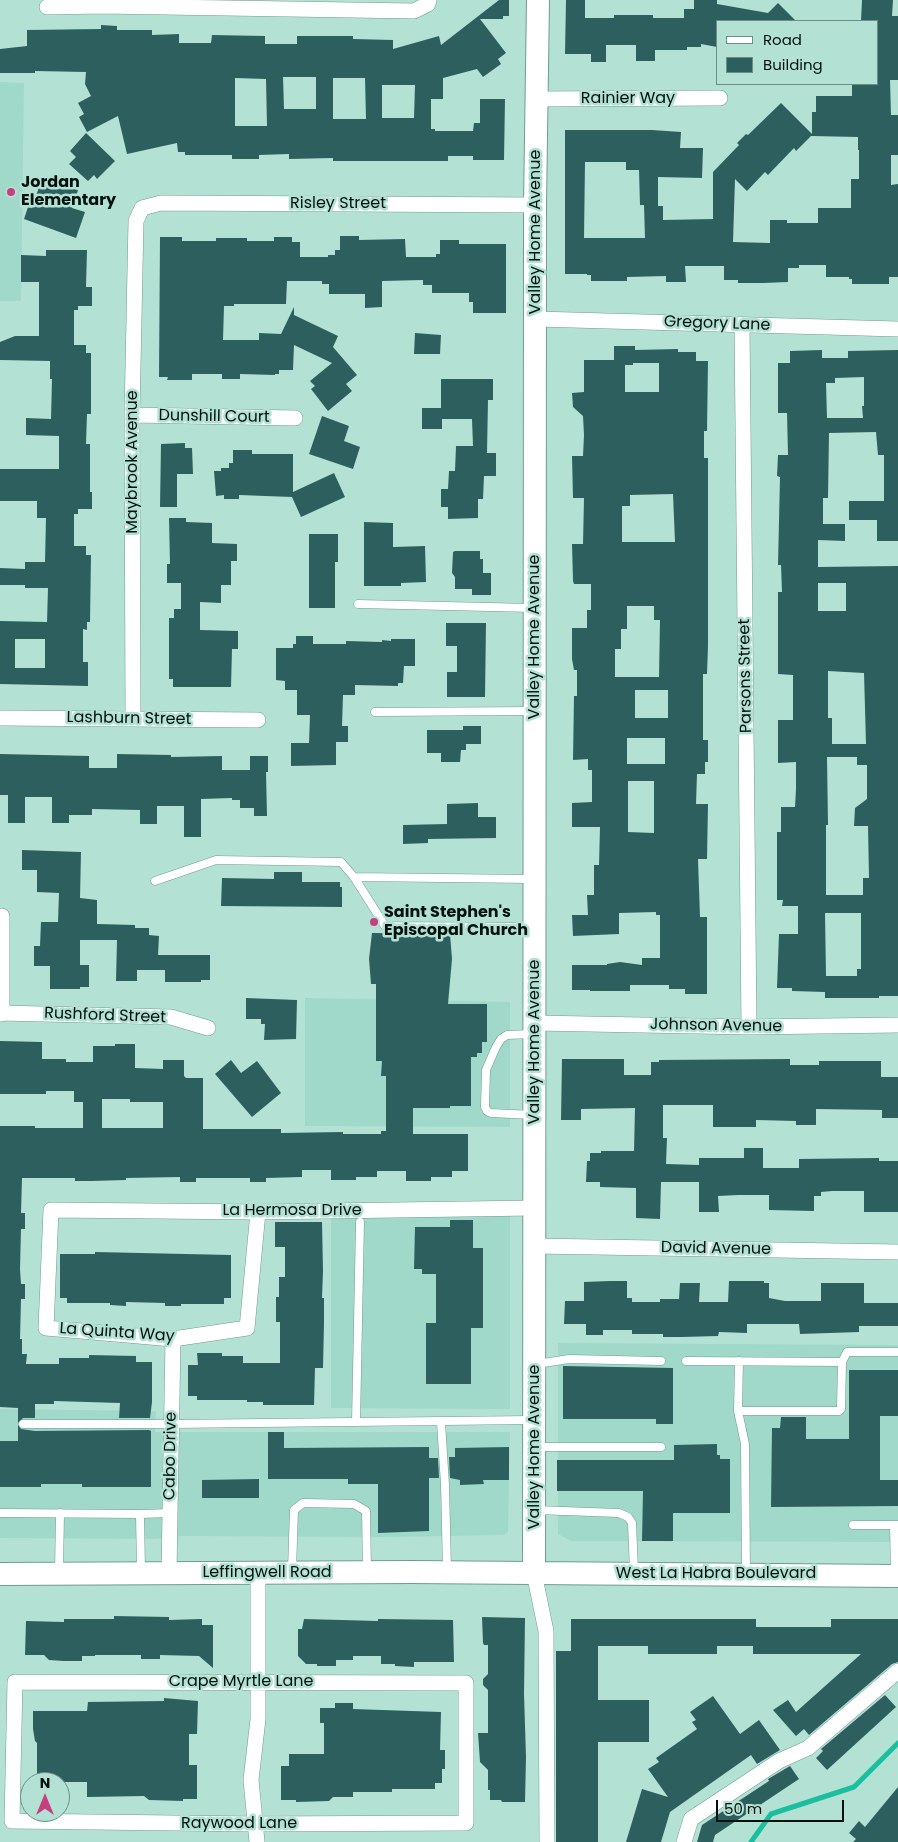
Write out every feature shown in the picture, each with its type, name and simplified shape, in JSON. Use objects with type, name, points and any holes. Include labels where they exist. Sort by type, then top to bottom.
[{"type":"street","name":"Valley Home Avenue","points":[[538,0],[535,205],[534,1573],[546,1631],[547,1842]]},
{"type":"street","points":[[47,7],[101,3],[414,11],[428,2]]},
{"type":"street","name":"Rainier Way","points":[[537,99],[720,98]]},
{"type":"street","name":"Risley Street","points":[[142,208],[161,203],[535,205]]},
{"type":"street","name":"Maybrook Avenue","points":[[133,718],[132,415],[136,221],[142,208]]},
{"type":"street","name":"Gregory Lane","points":[[536,319],[898,329]]},
{"type":"street","name":"Parsons Street","points":[[742,325],[749,1026]]},
{"type":"street","name":"Dunshill Court","points":[[132,415],[295,418]]},
{"type":"street","name":"Lashburn Street","points":[[0,718],[258,720]]},
{"type":"street","points":[[1,1014],[2,916]]},
{"type":"street","name":"Rushford Street","points":[[1,1014],[171,1017],[208,1028]]},
{"type":"street","name":"Johnson Avenue","points":[[535,1029],[898,1025]]},
{"type":"street","name":"La Hermosa Drive","points":[[46,1328],[51,1210],[258,1212],[534,1208]]},
{"type":"street","name":"La Quinta Way","points":[[46,1328],[173,1338],[247,1328],[258,1212]]},
{"type":"street","name":"David Avenue","points":[[534,1246],[898,1252]]},
{"type":"street","name":"Cabo Drive","points":[[169,1573],[173,1338]]},
{"type":"street","points":[[257,1842],[251,1780],[258,1719],[258,1573]]},
{"type":"street","name":"West La Habra Boulevard","points":[[534,1573],[896,1576]]},
{"type":"street","name":"Leffingwell Road","points":[[0,1574],[534,1573]]},
{"type":"street","points":[[684,1842],[691,1820],[779,1761],[808,1748],[898,1672]]},
{"type":"street","name":"Crape Myrtle Lane","points":[[12,1822],[15,1682],[258,1682],[466,1683],[466,1823]]},
{"type":"street","name":"Raywood Lane","points":[[12,1822],[466,1823]]},
{"type":"lane","points":[[358,604],[535,608]]},
{"type":"lane","points":[[375,712],[535,711]]},
{"type":"lane","points":[[155,881],[216,860],[341,862],[354,877],[385,926],[534,927]]},
{"type":"lane","points":[[354,877],[534,879]]},
{"type":"lane","points":[[535,1029],[506,1035],[501,1039],[486,1070],[485,1107],[491,1113],[535,1115]]},
{"type":"lane","points":[[356,1422],[360,1222]]},
{"type":"lane","points":[[738,1411],[839,1411],[841,1408],[842,1362],[847,1352],[898,1352]]},
{"type":"lane","points":[[535,1365],[569,1359],[660,1361]]},
{"type":"lane","points":[[686,1361],[842,1362]]},
{"type":"lane","points":[[739,1361],[738,1411],[745,1444],[746,1574]]},
{"type":"lane","points":[[23,1424],[534,1420]]},
{"type":"lane","points":[[441,1422],[447,1572]]},
{"type":"lane","points":[[534,1447],[661,1447]]},
{"type":"lane","points":[[292,1572],[294,1510],[303,1503],[354,1504],[366,1511],[367,1572]]},
{"type":"lane","points":[[534,1510],[619,1512],[628,1516],[632,1523],[634,1574]]},
{"type":"lane","points":[[0,1513],[170,1513]]},
{"type":"lane","points":[[59,1574],[60,1513]]},
{"type":"lane","points":[[140,1514],[141,1573]]},
{"type":"lane","points":[[853,1525],[896,1525],[896,1576]]},
{"type":"shaded area","name":"Jordan Elementary","points":[[0,82],[24,83],[21,301],[0,301]]},
{"type":"shaded area","points":[[305,998],[510,1002],[510,1127],[305,1126]]},
{"type":"shaded area","points":[[331,1216],[510,1216],[510,1409],[331,1408]]},
{"type":"shaded area","points":[[558,1343],[898,1345],[898,1542],[571,1541],[558,1534]]},
{"type":"shaded area","points":[[0,1409],[156,1411],[155,1432],[510,1432],[508,1532],[504,1535],[385,1537],[182,1536],[156,1539],[0,1538]]},
{"type":"building","points":[[499,0],[509,0],[509,16],[503,16],[503,19],[480,19],[506,53],[498,59],[501,64],[483,77],[477,69],[443,78],[443,99],[431,99],[431,129],[435,129],[435,131],[473,131],[474,123],[480,123],[480,99],[505,99],[504,160],[473,160],[473,156],[448,156],[448,161],[333,161],[333,158],[289,159],[289,154],[259,155],[259,159],[232,159],[232,155],[185,155],[185,152],[178,152],[177,143],[127,154],[118,116],[87,132],[79,117],[84,114],[78,103],[91,96],[85,84],[86,72],[35,71],[35,73],[0,73],[0,49],[27,46],[27,30],[101,29],[101,25],[117,26],[117,30],[152,30],[152,35],[179,34],[179,43],[211,43],[212,35],[265,36],[265,44],[297,44],[297,36],[353,36],[353,39],[393,40],[393,49],[439,36],[441,45]],"holes":[[[283,77],[316,77],[316,109],[284,109]],[[235,78],[266,79],[267,126],[235,126]],[[333,78],[365,78],[366,119],[333,119]],[[382,85],[415,85],[414,118],[382,118]]]},
{"type":"building","points":[[566,0],[585,0],[585,18],[614,18],[614,15],[653,15],[653,18],[684,18],[684,9],[694,9],[694,0],[717,0],[717,4],[768,13],[778,3],[795,20],[716,20],[716,47],[701,44],[701,47],[687,47],[687,50],[655,50],[655,61],[636,61],[636,45],[606,45],[606,62],[591,62],[591,54],[565,54]]},
{"type":"building","points":[[862,0],[893,0],[892,16],[898,16],[898,80],[890,80],[891,115],[898,115],[898,155],[891,155],[891,185],[898,184],[898,277],[889,277],[889,284],[852,284],[852,279],[849,279],[849,277],[826,277],[826,265],[799,265],[799,268],[788,268],[788,282],[763,283],[738,283],[738,280],[724,280],[724,266],[685,266],[686,282],[666,282],[666,276],[627,277],[627,281],[591,281],[591,275],[565,274],[565,130],[681,132],[680,148],[703,148],[702,178],[658,177],[658,206],[663,206],[663,220],[713,219],[713,172],[739,145],[737,143],[781,103],[812,134],[812,112],[816,112],[816,96],[852,96],[852,85],[878,85],[878,20],[861,20]],"holes":[[[811,136],[858,137],[859,179],[851,179],[851,208],[818,208],[818,223],[787,223],[787,220],[770,220],[770,243],[733,242],[735,179],[747,191],[765,172],[768,175],[794,148],[796,151]],[[585,162],[626,162],[626,170],[639,170],[640,205],[644,205],[645,238],[584,238]]]},
{"type":"building","points":[[86,133],[115,161],[97,179],[94,175],[88,181],[69,164],[76,157],[70,151]]},
{"type":"building","points":[[48,180],[78,190],[72,208],[85,212],[76,238],[24,219],[28,207],[32,208],[41,181],[47,183]]},
{"type":"building","points":[[340,236],[359,236],[359,240],[405,239],[406,257],[436,257],[436,254],[440,254],[440,240],[459,240],[459,244],[506,244],[506,313],[473,313],[473,302],[469,302],[469,293],[432,293],[432,285],[423,285],[423,280],[382,281],[382,307],[365,308],[365,294],[329,294],[329,284],[322,284],[322,281],[287,281],[286,304],[234,304],[234,306],[224,306],[223,340],[259,340],[259,333],[281,334],[294,307],[294,315],[338,336],[333,347],[357,375],[346,384],[352,391],[328,411],[311,389],[315,386],[310,381],[332,363],[294,345],[293,370],[279,370],[279,374],[275,375],[240,374],[240,379],[222,379],[222,374],[192,374],[192,380],[167,380],[168,377],[159,377],[160,237],[182,237],[182,241],[216,241],[216,238],[247,238],[247,241],[274,241],[274,237],[292,237],[292,242],[300,242],[300,257],[328,257],[328,255],[335,255],[335,250],[340,250]]},
{"type":"building","points":[[46,250],[87,250],[86,287],[92,287],[92,306],[78,306],[78,310],[74,310],[74,345],[86,345],[86,353],[91,353],[91,414],[87,414],[86,444],[90,444],[92,509],[78,509],[78,514],[74,514],[74,546],[86,546],[86,555],[91,555],[90,622],[87,622],[87,630],[83,629],[83,662],[88,662],[88,686],[0,684],[0,621],[47,622],[48,588],[25,588],[25,585],[0,585],[0,568],[25,569],[25,562],[45,562],[46,518],[37,518],[37,501],[0,501],[0,469],[59,469],[59,436],[26,435],[26,418],[51,419],[52,379],[50,379],[50,361],[0,360],[0,342],[15,336],[39,336],[39,282],[21,282],[21,255],[46,256]],"holes":[[[15,639],[45,639],[45,668],[15,668]]]},
{"type":"building","points":[[415,333],[441,335],[440,354],[414,354]]},
{"type":"building","points":[[614,346],[635,346],[635,350],[678,349],[678,352],[696,352],[696,361],[708,361],[707,431],[704,431],[704,458],[708,458],[708,646],[707,674],[703,674],[703,740],[708,740],[708,762],[705,762],[705,774],[697,774],[696,804],[708,804],[707,859],[698,859],[700,917],[707,917],[707,994],[685,994],[685,989],[669,989],[669,985],[630,985],[630,991],[572,990],[572,965],[607,965],[620,962],[642,965],[642,958],[660,958],[660,915],[656,915],[656,912],[619,913],[619,934],[573,936],[572,915],[588,915],[587,895],[594,895],[594,865],[599,865],[600,827],[572,827],[572,803],[592,802],[592,770],[588,770],[588,759],[573,760],[574,696],[577,696],[577,670],[574,670],[572,659],[572,628],[587,628],[587,610],[591,610],[591,584],[574,584],[573,581],[572,544],[583,544],[584,498],[573,498],[572,456],[583,456],[584,435],[583,416],[573,407],[572,393],[584,392],[584,360],[614,360]],"holes":[[[633,363],[659,363],[659,392],[625,392],[625,365],[633,365]],[[673,494],[675,542],[622,542],[622,506],[630,506],[630,495]],[[627,606],[654,606],[654,620],[660,620],[659,677],[615,677],[615,649],[621,649],[621,629],[627,629]],[[635,690],[668,690],[668,718],[635,718]],[[627,738],[665,738],[665,764],[627,764]],[[628,781],[654,781],[654,833],[628,832]]]},
{"type":"building","points":[[822,350],[822,358],[848,358],[848,351],[898,350],[898,541],[877,541],[877,520],[849,520],[849,501],[884,501],[884,455],[878,455],[876,432],[829,433],[828,498],[823,498],[823,524],[845,524],[845,541],[818,540],[818,567],[898,566],[898,996],[825,998],[825,992],[792,991],[792,988],[777,988],[779,934],[798,934],[798,906],[782,906],[783,900],[777,900],[777,832],[781,832],[781,807],[795,807],[796,789],[796,762],[778,763],[778,720],[793,720],[793,675],[778,674],[778,592],[782,592],[781,565],[778,565],[780,477],[777,476],[778,455],[788,455],[787,413],[778,413],[778,363],[790,363],[790,351]],"holes":[[[864,377],[863,418],[827,418],[826,383],[835,383],[835,378]],[[818,583],[846,583],[846,611],[818,611]],[[828,671],[864,673],[866,744],[832,744],[832,718],[828,718]],[[827,757],[857,757],[857,765],[867,765],[867,799],[855,808],[854,826],[868,826],[869,878],[863,878],[863,895],[826,895],[826,825],[828,825]],[[825,913],[861,913],[861,969],[857,969],[857,976],[826,976]]]},
{"type":"building","points":[[441,379],[493,379],[493,400],[488,400],[487,453],[496,453],[496,476],[484,476],[483,499],[478,499],[478,518],[448,519],[448,507],[441,507],[441,489],[448,489],[449,471],[455,471],[456,446],[473,446],[472,419],[442,419],[442,429],[422,429],[422,408],[441,408]]},
{"type":"building","points":[[322,416],[349,426],[344,441],[360,447],[353,469],[309,454]]},
{"type":"building","points":[[185,443],[185,448],[192,448],[193,474],[177,474],[177,507],[160,507],[161,444]]},
{"type":"building","points":[[233,450],[252,450],[252,454],[293,454],[293,492],[334,473],[345,497],[301,517],[292,497],[239,495],[239,499],[224,499],[224,495],[216,496],[214,471],[221,471],[221,468],[229,468],[229,463],[233,463]]},
{"type":"building","points":[[169,518],[186,518],[186,522],[212,523],[212,543],[237,544],[237,561],[231,561],[231,585],[221,585],[221,603],[200,602],[200,630],[238,631],[238,649],[232,649],[231,687],[173,687],[173,679],[169,679],[169,618],[174,618],[174,609],[181,609],[181,583],[167,583],[167,564],[170,564]]},
{"type":"building","points":[[364,522],[393,523],[393,547],[425,546],[426,582],[401,583],[401,586],[364,586]]},
{"type":"building","points":[[309,534],[338,534],[338,562],[335,562],[335,608],[309,608]]},
{"type":"building","points":[[480,551],[480,559],[483,559],[483,573],[491,573],[491,595],[472,595],[472,589],[455,589],[455,577],[452,573],[453,552]]},
{"type":"building","points":[[446,623],[486,623],[485,697],[447,697],[447,672],[457,672],[457,646],[446,646]]},
{"type":"building","points":[[296,636],[313,636],[313,644],[346,644],[346,641],[382,642],[382,640],[391,641],[391,639],[415,639],[415,666],[404,666],[403,683],[398,683],[398,686],[355,685],[355,695],[343,695],[342,726],[348,726],[348,742],[336,742],[336,765],[291,766],[291,743],[309,743],[310,715],[297,715],[297,690],[285,690],[285,681],[276,680],[276,648],[293,648],[293,644],[296,644]]},
{"type":"building","points":[[463,726],[481,726],[481,744],[466,744],[466,750],[461,750],[460,762],[441,762],[441,753],[427,753],[427,730],[463,730]]},
{"type":"building","points":[[0,754],[89,756],[89,768],[117,768],[117,754],[171,755],[171,757],[222,756],[222,770],[250,770],[250,756],[268,756],[268,772],[266,772],[267,816],[254,816],[254,808],[240,808],[240,800],[232,800],[232,798],[201,799],[201,837],[184,837],[184,806],[157,806],[157,824],[140,824],[140,810],[92,809],[92,815],[69,815],[69,823],[52,823],[52,797],[25,797],[25,823],[8,823],[8,795],[0,795]]},
{"type":"building","points":[[478,803],[478,817],[496,817],[496,838],[428,839],[428,843],[403,844],[403,825],[447,824],[447,804]]},
{"type":"building","points":[[22,850],[81,852],[80,898],[97,900],[97,924],[135,925],[135,928],[149,928],[149,935],[159,936],[158,955],[210,955],[210,980],[201,980],[201,982],[165,982],[165,970],[137,970],[137,981],[116,981],[117,940],[80,940],[80,965],[89,965],[89,987],[80,987],[80,989],[50,989],[50,966],[34,966],[34,946],[40,946],[41,922],[58,922],[59,893],[37,892],[37,870],[22,870]]},
{"type":"building","points":[[274,872],[302,872],[302,882],[340,882],[340,887],[342,887],[342,907],[221,906],[222,878],[274,879]]},
{"type":"building","points":[[372,933],[450,934],[452,959],[448,1004],[487,1004],[487,1042],[482,1042],[482,1053],[477,1053],[477,1057],[471,1057],[471,1106],[413,1108],[413,1134],[468,1134],[468,1171],[452,1171],[452,1177],[431,1177],[431,1181],[406,1181],[406,1171],[377,1171],[377,1177],[356,1177],[356,1180],[331,1180],[331,1170],[302,1170],[302,1177],[266,1178],[266,1182],[250,1182],[250,1178],[196,1178],[196,1182],[180,1182],[180,1177],[91,1181],[75,1181],[75,1178],[22,1178],[21,1213],[25,1213],[25,1229],[21,1229],[20,1269],[21,1284],[25,1284],[25,1299],[21,1299],[20,1339],[22,1339],[22,1354],[27,1354],[26,1364],[59,1364],[59,1358],[89,1358],[89,1355],[136,1356],[136,1362],[152,1362],[152,1402],[150,1418],[119,1418],[120,1403],[54,1401],[54,1404],[35,1404],[35,1418],[23,1418],[18,1423],[18,1408],[0,1407],[0,1126],[83,1128],[83,1102],[74,1102],[74,1091],[46,1091],[46,1094],[0,1094],[0,1041],[42,1042],[42,1059],[66,1059],[66,1062],[93,1062],[93,1046],[115,1046],[115,1044],[135,1044],[135,1068],[163,1069],[163,1060],[184,1060],[184,1076],[186,1078],[203,1078],[203,1129],[281,1129],[281,1133],[343,1132],[343,1134],[381,1134],[381,1131],[386,1131],[386,1076],[381,1076],[382,1061],[376,1061],[376,984],[371,984],[369,959]],"holes":[[[102,1099],[130,1099],[130,1102],[163,1102],[163,1128],[102,1128]]]},
{"type":"building","points":[[246,998],[297,1000],[296,1039],[264,1040],[265,1024],[261,1024],[261,1019],[246,1019]]},
{"type":"building","points":[[562,1059],[624,1059],[624,1075],[651,1075],[651,1062],[659,1062],[659,1060],[790,1059],[790,1065],[819,1065],[819,1061],[881,1061],[881,1077],[898,1077],[898,1118],[882,1118],[882,1110],[816,1109],[816,1125],[796,1125],[796,1121],[756,1120],[756,1127],[713,1127],[713,1105],[663,1105],[663,1138],[667,1138],[666,1164],[699,1165],[699,1158],[744,1158],[744,1148],[763,1148],[763,1168],[799,1168],[799,1159],[879,1158],[879,1161],[898,1161],[898,1212],[864,1212],[864,1191],[832,1191],[821,1192],[821,1196],[814,1196],[814,1211],[769,1210],[769,1195],[738,1195],[718,1196],[719,1212],[699,1212],[699,1182],[661,1182],[660,1219],[636,1218],[636,1188],[600,1187],[600,1182],[586,1182],[587,1161],[590,1161],[590,1153],[634,1151],[635,1108],[581,1109],[581,1120],[561,1120]]},
{"type":"building","points":[[231,1060],[241,1073],[257,1061],[281,1093],[252,1117],[215,1074]]},
{"type":"building","points":[[450,1220],[473,1220],[473,1248],[483,1248],[483,1328],[471,1328],[471,1384],[426,1384],[426,1323],[436,1323],[436,1274],[422,1274],[422,1269],[414,1269],[415,1227],[450,1227]]},
{"type":"building","points":[[275,1222],[322,1222],[323,1368],[315,1368],[314,1405],[263,1405],[263,1402],[247,1402],[247,1400],[197,1400],[197,1396],[188,1396],[188,1365],[198,1365],[197,1353],[222,1353],[222,1356],[243,1356],[243,1363],[280,1363],[280,1322],[276,1322],[276,1297],[279,1297],[279,1277],[285,1277],[285,1247],[275,1247]]},
{"type":"building","points":[[95,1252],[231,1255],[231,1298],[224,1298],[224,1304],[181,1304],[181,1306],[165,1306],[165,1303],[126,1302],[126,1306],[110,1305],[110,1303],[67,1303],[67,1298],[60,1298],[60,1254],[95,1254]]},
{"type":"building","points":[[627,1281],[627,1298],[632,1298],[632,1302],[660,1302],[660,1299],[679,1299],[680,1283],[700,1283],[699,1302],[728,1302],[729,1281],[764,1281],[764,1283],[769,1283],[769,1298],[785,1301],[821,1301],[821,1283],[864,1283],[864,1303],[898,1303],[898,1326],[859,1326],[859,1332],[800,1334],[799,1324],[747,1324],[747,1333],[719,1332],[718,1336],[663,1337],[663,1334],[632,1334],[632,1330],[603,1330],[603,1335],[586,1335],[586,1324],[564,1324],[565,1301],[584,1301],[584,1282]]},
{"type":"building","points":[[563,1366],[673,1368],[673,1424],[656,1424],[656,1419],[563,1419]]},
{"type":"building","points":[[849,1370],[898,1370],[898,1416],[880,1416],[880,1480],[898,1480],[898,1506],[771,1507],[772,1428],[780,1428],[781,1417],[806,1417],[806,1439],[849,1439]]},
{"type":"building","points":[[18,1425],[21,1429],[35,1431],[149,1430],[151,1431],[151,1487],[82,1487],[82,1484],[41,1484],[41,1487],[0,1487],[0,1441],[18,1441]]},
{"type":"building","points":[[268,1432],[284,1432],[284,1448],[429,1447],[429,1458],[438,1458],[439,1478],[429,1478],[429,1531],[378,1533],[378,1484],[348,1484],[348,1479],[268,1479]]},
{"type":"building","points":[[717,1444],[717,1455],[720,1455],[720,1459],[730,1459],[730,1513],[673,1513],[673,1541],[642,1541],[643,1491],[557,1491],[557,1460],[674,1460],[674,1445]]},
{"type":"building","points":[[509,1447],[509,1480],[483,1480],[484,1484],[460,1485],[460,1480],[450,1478],[449,1457],[455,1457],[455,1448]]},
{"type":"building","points":[[259,1479],[259,1498],[202,1498],[202,1480]]},
{"type":"building","points":[[114,1616],[169,1617],[169,1620],[202,1619],[202,1625],[213,1625],[213,1668],[199,1656],[160,1655],[160,1659],[141,1659],[141,1655],[95,1655],[82,1656],[82,1661],[64,1661],[49,1660],[44,1655],[25,1655],[26,1621],[64,1622],[64,1619],[114,1619]]},
{"type":"building","points":[[482,1617],[525,1618],[525,1802],[490,1800],[488,1770],[480,1762],[478,1733],[488,1733],[488,1690],[483,1685],[483,1679],[488,1674],[488,1645],[483,1643]]},
{"type":"building","points":[[304,1619],[378,1621],[378,1619],[453,1620],[454,1662],[414,1662],[414,1667],[395,1666],[395,1664],[381,1664],[381,1656],[353,1656],[353,1660],[336,1660],[336,1666],[306,1664],[298,1656],[298,1629],[302,1629]]},
{"type":"building","points":[[571,1619],[756,1619],[756,1627],[831,1627],[831,1619],[898,1619],[898,1662],[892,1664],[809,1735],[804,1729],[796,1736],[773,1710],[788,1700],[796,1712],[861,1654],[753,1654],[753,1646],[717,1646],[717,1654],[648,1654],[648,1646],[598,1646],[598,1700],[649,1700],[649,1742],[598,1742],[598,1842],[556,1842],[556,1651],[571,1651]]},
{"type":"building","points":[[885,1695],[896,1707],[827,1770],[816,1758],[823,1751],[821,1749]]},
{"type":"building","points":[[713,1696],[740,1734],[759,1720],[780,1750],[757,1764],[751,1755],[670,1812],[661,1842],[626,1842],[642,1789],[668,1797],[648,1769],[659,1762],[656,1758],[697,1729],[692,1722],[696,1720],[690,1712]]},
{"type":"building","points":[[164,1698],[198,1701],[197,1734],[189,1734],[189,1765],[197,1765],[197,1799],[183,1799],[183,1801],[149,1800],[144,1796],[87,1797],[87,1782],[70,1782],[70,1772],[37,1772],[37,1743],[33,1729],[33,1711],[87,1711],[88,1702],[164,1701]]},
{"type":"building","points":[[335,1703],[353,1703],[353,1709],[441,1712],[440,1750],[445,1750],[445,1769],[442,1769],[442,1783],[435,1783],[435,1789],[392,1789],[392,1792],[353,1792],[353,1797],[333,1797],[329,1801],[296,1802],[296,1800],[281,1800],[281,1766],[289,1766],[289,1754],[324,1754],[324,1723],[320,1723],[320,1708],[335,1708]]},
{"type":"building","points":[[790,1766],[799,1779],[715,1835],[713,1842],[697,1842],[702,1825]]},
{"type":"building","points":[[898,1787],[898,1842],[853,1842],[856,1839],[849,1833],[859,1821],[865,1827]]},
{"type":"waterway","points":[[751,1842],[771,1814],[854,1787],[898,1743]]},
{"type":"place","name":"Jordan Elementary","points":[[11,192]]},
{"type":"place","name":"Saint Stephen's Episcopal Church","points":[[374,922]]}]
